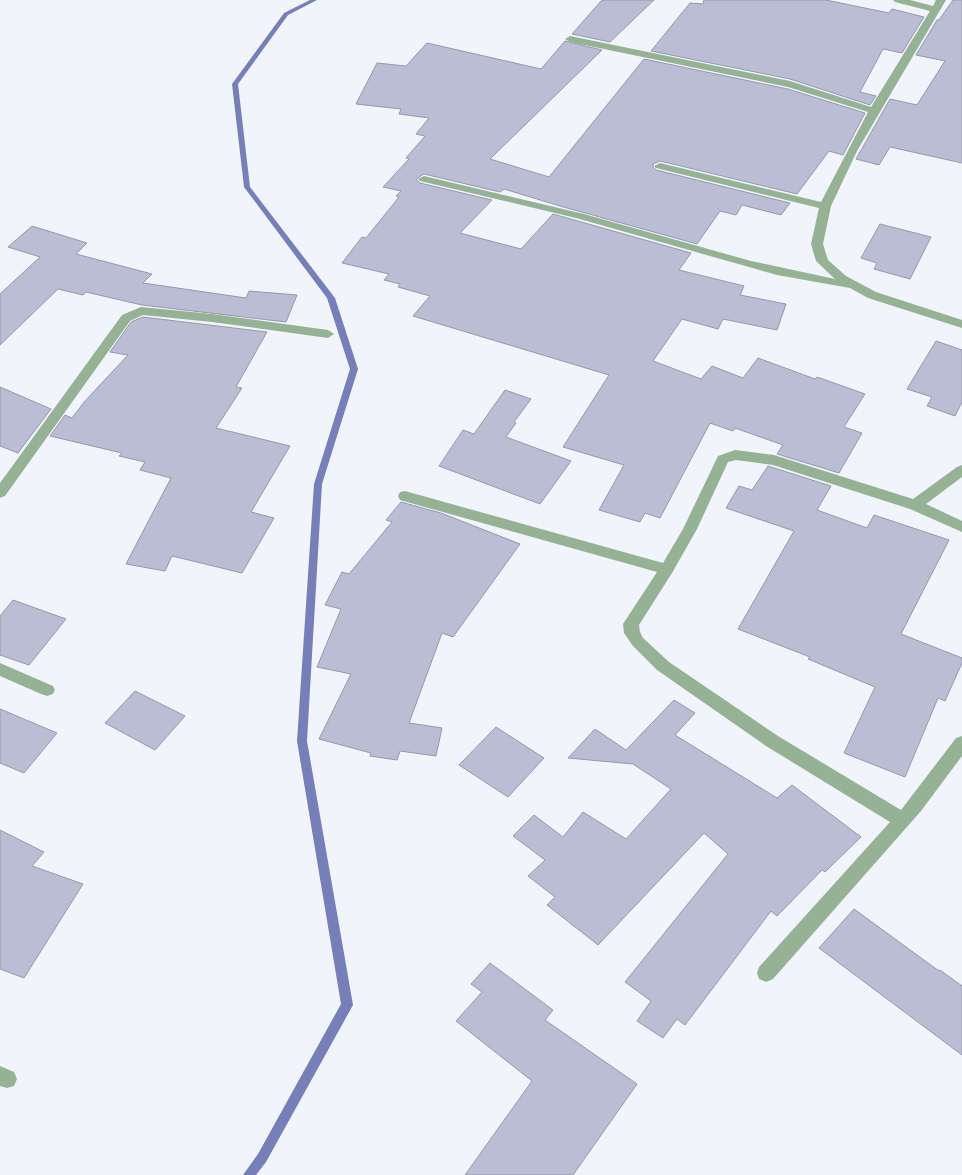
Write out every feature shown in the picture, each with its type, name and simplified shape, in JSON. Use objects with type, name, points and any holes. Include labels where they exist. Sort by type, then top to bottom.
[{"type":"street","points":[[898,0],[938,4],[874,110],[824,206],[817,244],[822,262],[842,279],[872,294],[962,324]]},
{"type":"street","points":[[570,39],[790,84],[874,110]]},
{"type":"street","points":[[660,166],[824,206]]},
{"type":"street","points":[[424,180],[580,216],[776,272],[811,280],[855,286]]},
{"type":"street","points":[[0,493],[120,326],[131,314],[141,310],[328,334]]},
{"type":"street","points":[[902,820],[772,741],[663,666],[638,642],[632,633],[631,624],[690,530],[723,459],[735,455],[774,460],[915,505],[962,527]]},
{"type":"street","points":[[915,505],[962,470]]},
{"type":"street","points":[[405,496],[667,569]]},
{"type":"street","points":[[0,669],[46,690]]},
{"type":"street","points":[[766,973],[915,806],[962,743]]},
{"type":"building","points":[[602,0],[654,0],[610,42],[572,34]]},
{"type":"building","points":[[704,0],[826,0],[889,13],[892,9],[924,17],[902,53],[883,49],[860,92],[876,96],[870,105],[790,79],[651,51],[690,3],[703,4]]},
{"type":"building","points":[[953,0],[962,0],[962,163],[890,147],[879,165],[856,159],[890,99],[917,105],[945,61],[916,55],[937,20],[939,20]]},
{"type":"building","points":[[565,41],[602,50],[490,159],[549,177],[644,59],[788,89],[865,113],[843,155],[829,151],[797,194],[660,161],[653,164],[656,170],[790,203],[781,215],[742,205],[736,215],[720,211],[697,244],[504,189],[500,192],[424,174],[416,179],[420,183],[492,200],[460,233],[521,249],[553,214],[691,253],[679,270],[744,286],[740,295],[786,304],[777,330],[723,319],[718,329],[682,319],[653,361],[701,379],[712,366],[743,378],[758,358],[815,379],[817,377],[865,394],[844,427],[862,433],[839,473],[777,454],[783,445],[735,428],[733,431],[710,423],[660,518],[645,513],[640,522],[599,510],[624,465],[563,447],[609,375],[413,316],[430,296],[398,287],[400,284],[384,280],[389,274],[342,263],[362,237],[366,238],[399,197],[396,196],[401,191],[383,187],[409,159],[406,158],[425,136],[416,134],[429,118],[399,114],[401,109],[356,104],[377,63],[406,66],[427,43],[541,69]]},
{"type":"building","points":[[880,224],[931,237],[910,279],[874,269],[877,263],[861,258]]},
{"type":"building","points":[[32,226],[87,243],[76,254],[152,274],[143,283],[246,298],[249,291],[297,295],[286,322],[142,305],[86,292],[83,295],[58,289],[0,345],[0,294],[40,257],[8,247]]},
{"type":"building","points":[[143,317],[267,332],[236,387],[242,388],[216,428],[290,446],[251,512],[274,518],[242,573],[172,556],[165,571],[126,564],[171,478],[140,470],[145,462],[119,456],[122,453],[50,436],[65,415],[72,418],[85,401],[128,355],[110,352],[131,322]]},
{"type":"building","points":[[936,341],[962,350],[962,402],[955,416],[927,406],[932,397],[907,389]]},
{"type":"building","points":[[0,387],[51,409],[18,453],[0,446]]},
{"type":"building","points":[[505,390],[531,399],[514,422],[516,423],[506,437],[571,461],[540,504],[439,466],[463,430],[474,434]]},
{"type":"building","points":[[768,466],[831,486],[817,510],[867,528],[874,515],[949,540],[901,634],[962,658],[962,663],[945,701],[938,698],[905,777],[844,753],[875,687],[808,659],[810,657],[738,629],[794,531],[726,508],[739,486],[752,490]]},
{"type":"building","points":[[401,502],[441,513],[520,544],[453,637],[442,633],[409,723],[442,728],[436,756],[400,751],[397,760],[370,756],[371,753],[319,739],[351,674],[317,667],[341,609],[325,605],[342,572],[349,574],[392,522],[386,520]]},
{"type":"building","points":[[13,600],[66,619],[29,665],[0,655],[0,616]]},
{"type":"building","points":[[135,691],[185,716],[155,750],[105,723]]},
{"type":"building","points":[[674,700],[695,713],[675,735],[777,798],[792,785],[861,837],[825,872],[822,870],[777,916],[771,911],[685,1025],[677,1019],[663,1038],[637,1021],[651,1001],[625,982],[728,854],[704,833],[598,945],[547,905],[555,897],[528,876],[545,860],[513,836],[534,815],[563,837],[583,812],[626,839],[671,789],[633,764],[568,758],[595,729],[626,750]]},
{"type":"building","points":[[0,709],[57,733],[24,773],[0,763]]},
{"type":"building","points":[[496,727],[544,758],[508,797],[459,765]]},
{"type":"building","points":[[0,830],[44,852],[32,866],[83,884],[24,978],[0,969]]},
{"type":"building","points":[[854,909],[962,986],[962,1055],[819,948]]},
{"type":"building","points":[[490,963],[553,1010],[545,1020],[637,1084],[573,1175],[465,1175],[532,1081],[456,1021],[482,992],[471,984]]},
{"type":"waterway","points":[[249,1175],[262,1158],[347,1005],[302,741],[318,484],[354,369],[331,298],[247,187],[235,84],[286,14],[314,0]]}]
